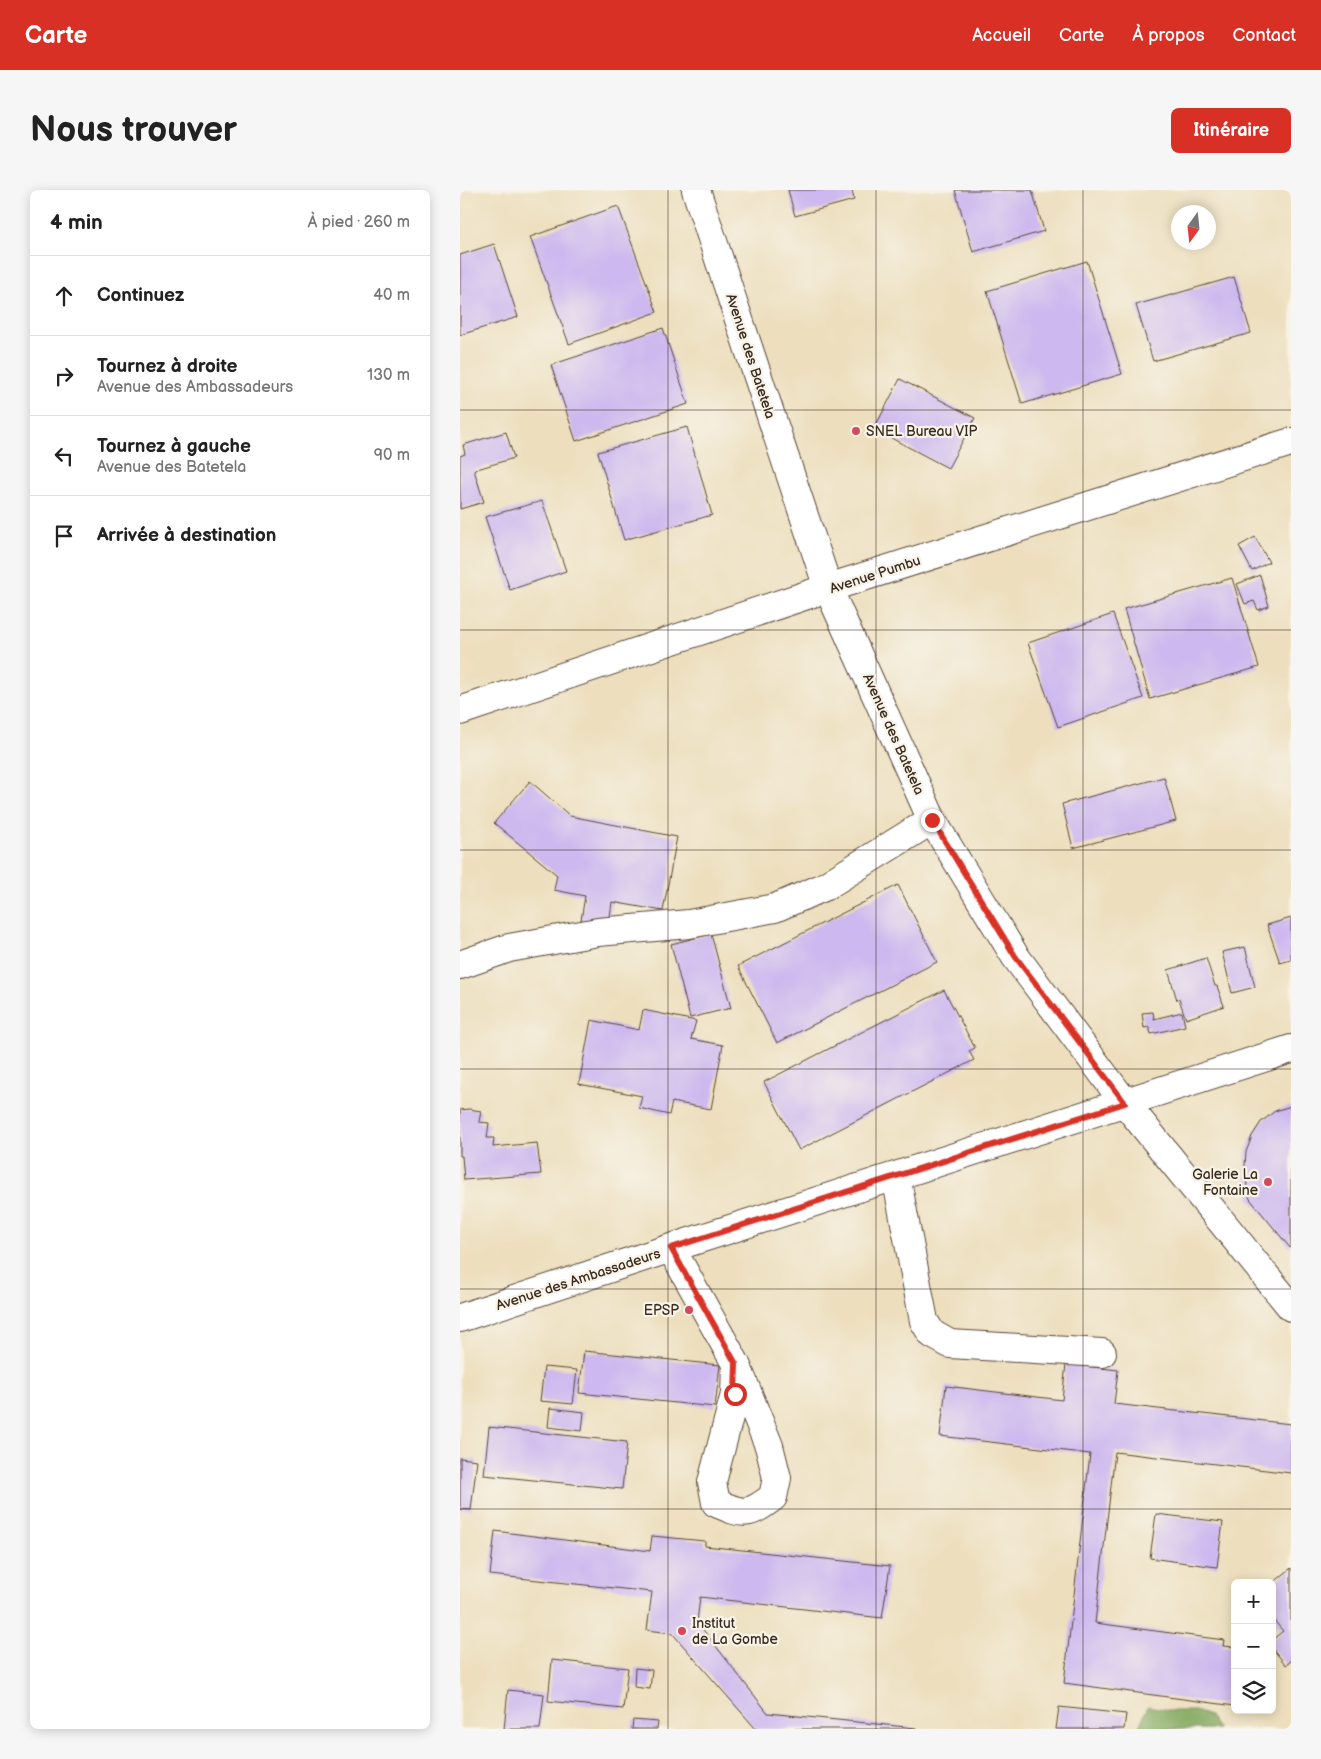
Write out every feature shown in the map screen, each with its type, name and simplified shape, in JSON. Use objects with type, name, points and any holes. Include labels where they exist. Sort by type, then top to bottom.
[{"type":"street","name":"Avenue des Batetela","points":[[696,190],[828,588],[932,820],[1015,956],[1125,1103],[1291,1307]]},
{"type":"street","name":"Avenue Pumbu","points":[[460,711],[828,588],[1291,442]]},
{"type":"street","points":[[460,965],[509,948],[598,932],[689,924],[775,908],[824,887],[932,820]]},
{"type":"street","name":"Avenue des Ambassadeurs","points":[[460,1318],[671,1248],[1291,1049]]},
{"type":"street","points":[[896,1176],[924,1321],[932,1334],[950,1344],[1102,1353]]},
{"type":"street","points":[[671,1248],[736,1364],[769,1446],[777,1478],[773,1498],[755,1511],[736,1512],[716,1503],[712,1482],[735,1394],[736,1364]]},
{"type":"green space","points":[[1148,1706],[1174,1711],[1195,1711],[1209,1716],[1218,1729],[1138,1729]]},
{"type":"building","points":[[788,190],[852,190],[854,200],[795,216]]},
{"type":"building","points":[[955,190],[1032,190],[1044,231],[973,252]]},
{"type":"building","points":[[618,206],[657,312],[569,344],[530,237]]},
{"type":"building","points":[[494,244],[518,317],[460,335],[460,255]]},
{"type":"building","points":[[1087,261],[1122,374],[1022,404],[987,291]]},
{"type":"building","points":[[1234,277],[1251,333],[1153,361],[1136,305]]},
{"type":"building","points":[[663,328],[688,404],[576,441],[551,365]]},
{"type":"building","points":[[900,379],[975,418],[948,468],[874,429]]},
{"type":"building","points":[[687,427],[712,515],[624,540],[598,452]]},
{"type":"building","points":[[506,432],[514,458],[474,470],[484,502],[460,509],[460,456],[465,454],[463,445]]},
{"type":"building","points":[[542,501],[566,571],[510,590],[485,517]]},
{"type":"building","points":[[1255,537],[1269,562],[1252,571],[1239,546]]},
{"type":"building","points":[[1260,575],[1269,606],[1258,610],[1254,601],[1245,604],[1237,584]]},
{"type":"building","points":[[1232,578],[1259,667],[1150,699],[1124,609]]},
{"type":"building","points":[[1113,614],[1143,698],[1058,727],[1028,643]]},
{"type":"building","points":[[1164,777],[1176,821],[1073,848],[1062,804]]},
{"type":"building","points":[[530,781],[570,816],[677,837],[663,911],[612,902],[609,925],[581,920],[585,896],[554,890],[557,875],[494,823]]},
{"type":"building","points":[[898,885],[937,962],[777,1043],[738,966]]},
{"type":"building","points":[[1291,918],[1291,960],[1280,963],[1267,925]]},
{"type":"building","points":[[711,934],[731,1008],[690,1018],[671,944]]},
{"type":"building","points":[[1245,947],[1255,987],[1232,993],[1222,952]]},
{"type":"building","points":[[1206,958],[1224,1006],[1186,1019],[1179,999],[1177,1000],[1168,970]]},
{"type":"building","points":[[944,990],[975,1048],[969,1051],[974,1060],[799,1150],[764,1082]]},
{"type":"building","points":[[643,1010],[696,1021],[691,1039],[723,1045],[711,1109],[672,1102],[669,1115],[639,1108],[642,1096],[579,1084],[591,1020],[639,1030]]},
{"type":"building","points":[[1153,1012],[1154,1019],[1182,1012],[1185,1026],[1151,1034],[1149,1027],[1144,1028],[1142,1013]]},
{"type":"building","name":"Galerie La Fontaine","points":[[1291,1106],[1291,1249],[1250,1199],[1245,1165],[1246,1152],[1252,1136],[1261,1122],[1275,1111]]},
{"type":"building","points":[[460,1110],[481,1111],[479,1122],[489,1123],[487,1138],[494,1138],[493,1147],[537,1143],[541,1174],[464,1180],[462,1156],[460,1156]]},
{"type":"building","points":[[584,1351],[720,1365],[715,1407],[579,1393]]},
{"type":"building","points":[[1066,1364],[1118,1370],[1114,1404],[1291,1424],[1291,1473],[1115,1452],[1095,1623],[1224,1640],[1223,1646],[1231,1647],[1231,1705],[1064,1683],[1090,1454],[940,1436],[946,1386],[1062,1400]]},
{"type":"building","points":[[544,1367],[577,1370],[573,1404],[540,1401]]},
{"type":"building","points":[[550,1408],[584,1412],[582,1431],[548,1427]]},
{"type":"building","points":[[489,1427],[627,1442],[622,1489],[484,1475]]},
{"type":"building","points":[[460,1458],[477,1460],[471,1510],[460,1509]]},
{"type":"building","points":[[1156,1514],[1223,1522],[1217,1567],[1150,1558]]},
{"type":"building","name":"Institut de La Gombe","points":[[495,1531],[650,1551],[652,1536],[705,1541],[705,1546],[890,1566],[882,1618],[700,1597],[697,1622],[768,1713],[916,1729],[756,1729],[672,1633],[647,1630],[652,1592],[490,1575]]},
{"type":"building","points":[[1291,1568],[1291,1661],[1286,1665],[1276,1653],[1276,1637],[1283,1631],[1276,1623],[1276,1581]]},
{"type":"building","points":[[552,1660],[628,1668],[623,1709],[548,1701]]},
{"type":"building","points":[[635,1668],[652,1670],[650,1689],[634,1687]]},
{"type":"building","points":[[508,1690],[544,1694],[540,1729],[504,1729]]},
{"type":"building","points":[[1059,1707],[1126,1714],[1124,1729],[1056,1729]]},
{"type":"building","points":[[633,1720],[658,1722],[657,1729],[632,1729]]},
{"type":"place","name":"SNEL Bureau VIP","points":[[856,431]]},
{"type":"place","name":"Galerie La Fontaine","points":[[1268,1182]]},
{"type":"place","name":"EPSP","points":[[689,1310]]},
{"type":"place","name":"Institut de La Gombe","points":[[682,1631]]},
{"type":"route","points":[[735,1394],[736,1364],[671,1248],[1125,1103],[1015,956],[932,820]]}]
